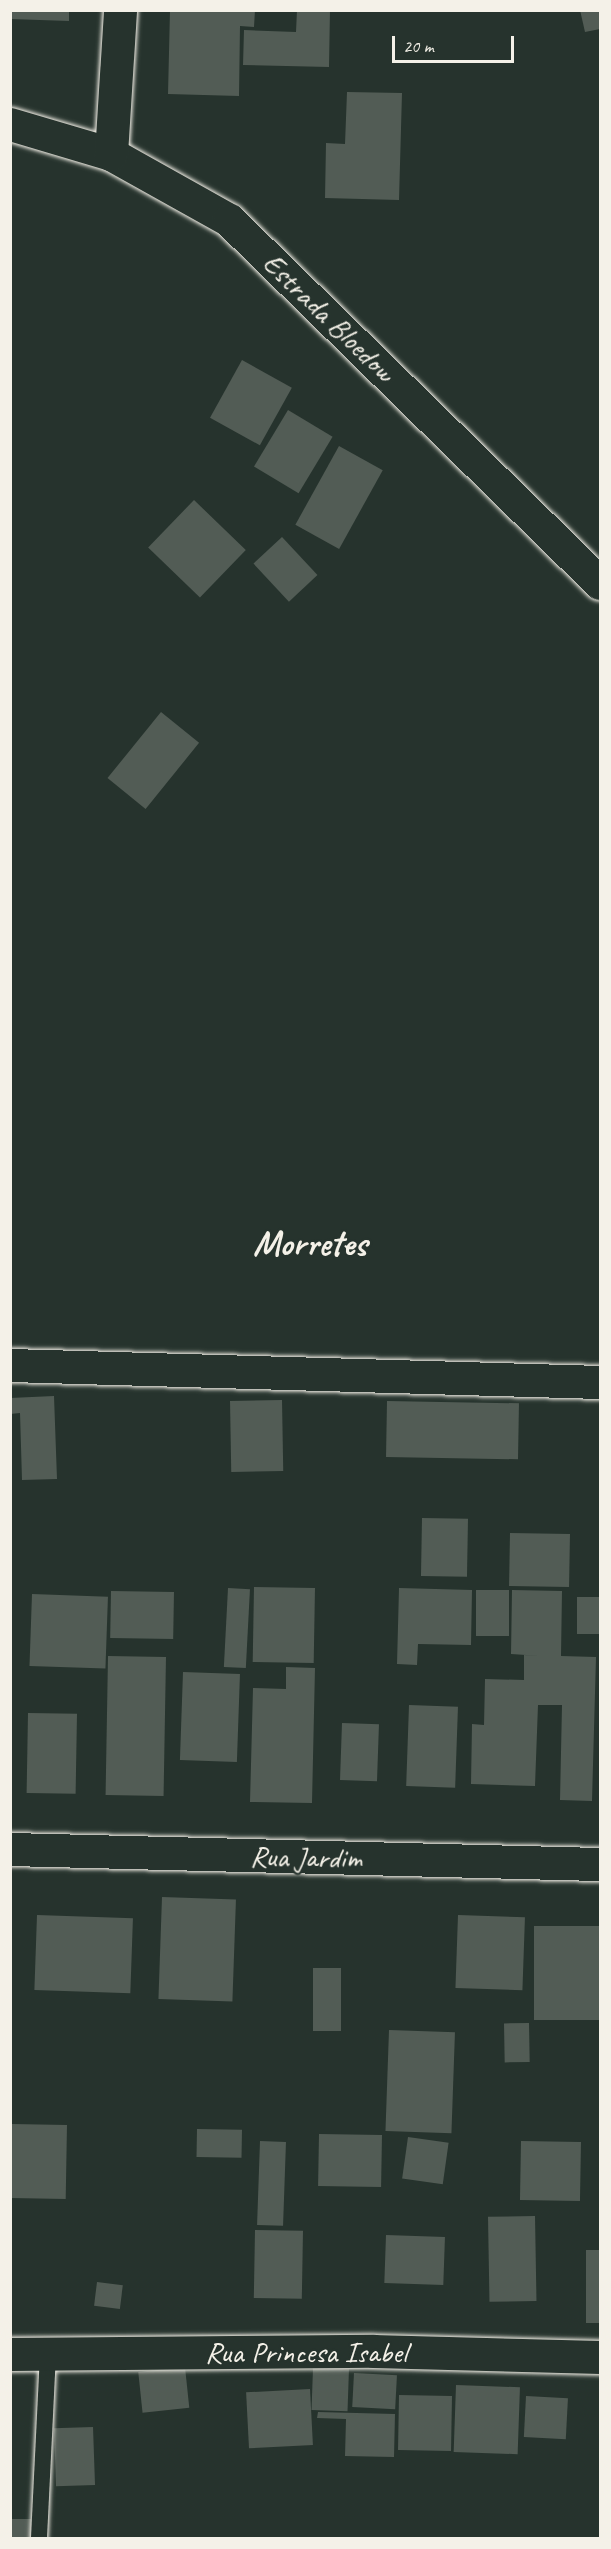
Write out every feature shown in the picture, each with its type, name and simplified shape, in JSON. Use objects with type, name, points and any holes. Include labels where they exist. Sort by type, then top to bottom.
[{"type":"street","points":[[111,154],[120,10]]},
{"type":"street","name":"Estrada Bloedow","points":[[10,124],[111,154],[229,219],[600,583]]},
{"type":"street","points":[[10,1365],[600,1382]]},
{"type":"street","name":"Rua Jardim","points":[[10,1850],[600,1864]]},
{"type":"street","name":"Rua Princesa Isabel","points":[[10,2354],[373,2351],[600,2357]]},
{"type":"lane","points":[[39,2538],[48,2354]]},
{"type":"building","points":[[10,10],[69,10],[69,21],[10,19]]},
{"type":"building","points":[[170,10],[255,10],[254,27],[240,26],[239,96],[168,94]]},
{"type":"building","points":[[297,10],[330,10],[329,67],[243,65],[244,30],[296,32]]},
{"type":"building","points":[[580,10],[600,10],[600,29],[585,32]]},
{"type":"building","points":[[347,92],[402,93],[399,200],[325,198],[326,143],[345,144]]},
{"type":"building","points":[[242,360],[292,388],[260,445],[210,418]]},
{"type":"building","points":[[288,410],[333,437],[299,493],[254,467]]},
{"type":"building","points":[[339,446],[383,470],[339,549],[295,525]]},
{"type":"building","points":[[194,500],[246,550],[200,597],[148,547]]},
{"type":"building","points":[[282,537],[317,575],[289,602],[253,564]]},
{"type":"building","points":[[161,712],[199,743],[146,809],[108,778]]},
{"type":"building","points":[[54,1396],[57,1479],[22,1480],[20,1413],[10,1414],[10,1398]]},
{"type":"building","points":[[282,1400],[283,1471],[231,1472],[230,1401]]},
{"type":"building","points":[[387,1401],[519,1403],[518,1459],[386,1457]]},
{"type":"building","points":[[422,1518],[468,1519],[467,1577],[421,1576]]},
{"type":"building","points":[[510,1533],[570,1534],[569,1587],[509,1586]]},
{"type":"building","points":[[254,1587],[315,1588],[314,1663],[253,1662]]},
{"type":"building","points":[[228,1588],[250,1589],[246,1668],[224,1667]]},
{"type":"building","points":[[399,1588],[472,1590],[471,1645],[418,1644],[417,1665],[397,1664]]},
{"type":"building","points":[[476,1590],[509,1590],[509,1636],[476,1636]]},
{"type":"building","points":[[512,1590],[562,1591],[561,1656],[596,1657],[592,1801],[560,1800],[562,1705],[538,1705],[535,1786],[471,1784],[472,1724],[484,1725],[485,1679],[524,1680],[524,1655],[541,1656],[511,1654]]},
{"type":"building","points":[[111,1591],[174,1592],[173,1639],[110,1638]]},
{"type":"building","points":[[32,1594],[108,1597],[105,1669],[29,1666]]},
{"type":"building","points":[[577,1597],[600,1597],[600,1634],[577,1634]]},
{"type":"building","points":[[108,1656],[166,1657],[164,1796],[106,1795]]},
{"type":"building","points":[[286,1667],[315,1668],[312,1803],[250,1802],[253,1688],[286,1689]]},
{"type":"building","points":[[183,1672],[240,1674],[237,1762],[180,1760]]},
{"type":"building","points":[[409,1705],[458,1707],[455,1788],[406,1786]]},
{"type":"building","points":[[28,1713],[77,1714],[76,1794],[27,1793]]},
{"type":"building","points":[[342,1723],[379,1724],[377,1781],[340,1780]]},
{"type":"building","points":[[162,1897],[236,1900],[232,2002],[158,1999]]},
{"type":"building","points":[[37,1915],[133,1918],[130,1993],[34,1990]]},
{"type":"building","points":[[458,1915],[525,1917],[522,1990],[455,1988]]},
{"type":"building","points":[[534,1926],[600,1926],[600,2020],[534,2020]]},
{"type":"building","points":[[313,1968],[341,1968],[341,2031],[313,2031]]},
{"type":"building","points":[[504,2023],[529,2023],[530,2062],[505,2062]]},
{"type":"building","points":[[389,2030],[455,2032],[451,2133],[385,2131]]},
{"type":"building","points":[[12,2124],[67,2125],[66,2199],[11,2198]]},
{"type":"building","points":[[197,2129],[242,2130],[242,2158],[197,2157]]},
{"type":"building","points":[[319,2134],[382,2135],[381,2187],[318,2186]]},
{"type":"building","points":[[408,2137],[449,2143],[443,2184],[402,2179]]},
{"type":"building","points":[[260,2141],[286,2142],[283,2226],[257,2225]]},
{"type":"building","points":[[521,2141],[581,2142],[580,2201],[520,2200]]},
{"type":"building","points":[[535,2216],[536,2301],[489,2302],[488,2217]]},
{"type":"building","points":[[255,2230],[303,2231],[302,2299],[254,2298]]},
{"type":"building","points":[[386,2235],[445,2237],[443,2285],[384,2283]]},
{"type":"building","points":[[586,2250],[600,2250],[600,2323],[586,2323]]},
{"type":"building","points":[[97,2282],[123,2285],[120,2309],[94,2306]]},
{"type":"building","points":[[185,2367],[189,2408],[143,2413],[138,2372]]},
{"type":"building","points":[[313,2368],[349,2369],[348,2411],[312,2410]]},
{"type":"building","points":[[354,2373],[397,2375],[395,2409],[352,2407]]},
{"type":"building","points":[[456,2385],[520,2387],[518,2454],[454,2452]]},
{"type":"building","points":[[310,2389],[313,2445],[249,2448],[246,2392]]},
{"type":"building","points":[[399,2395],[452,2396],[451,2451],[398,2450]]},
{"type":"building","points":[[526,2396],[568,2398],[566,2439],[524,2437]]},
{"type":"building","points":[[318,2412],[395,2414],[394,2457],[345,2456],[346,2419],[317,2418]]},
{"type":"building","points":[[93,2427],[95,2485],[56,2486],[54,2428]]},
{"type":"building","points":[[10,2519],[31,2519],[31,2538],[10,2538]]},
{"type":"district","name":"Morretes","points":[[310,1244]]}]
